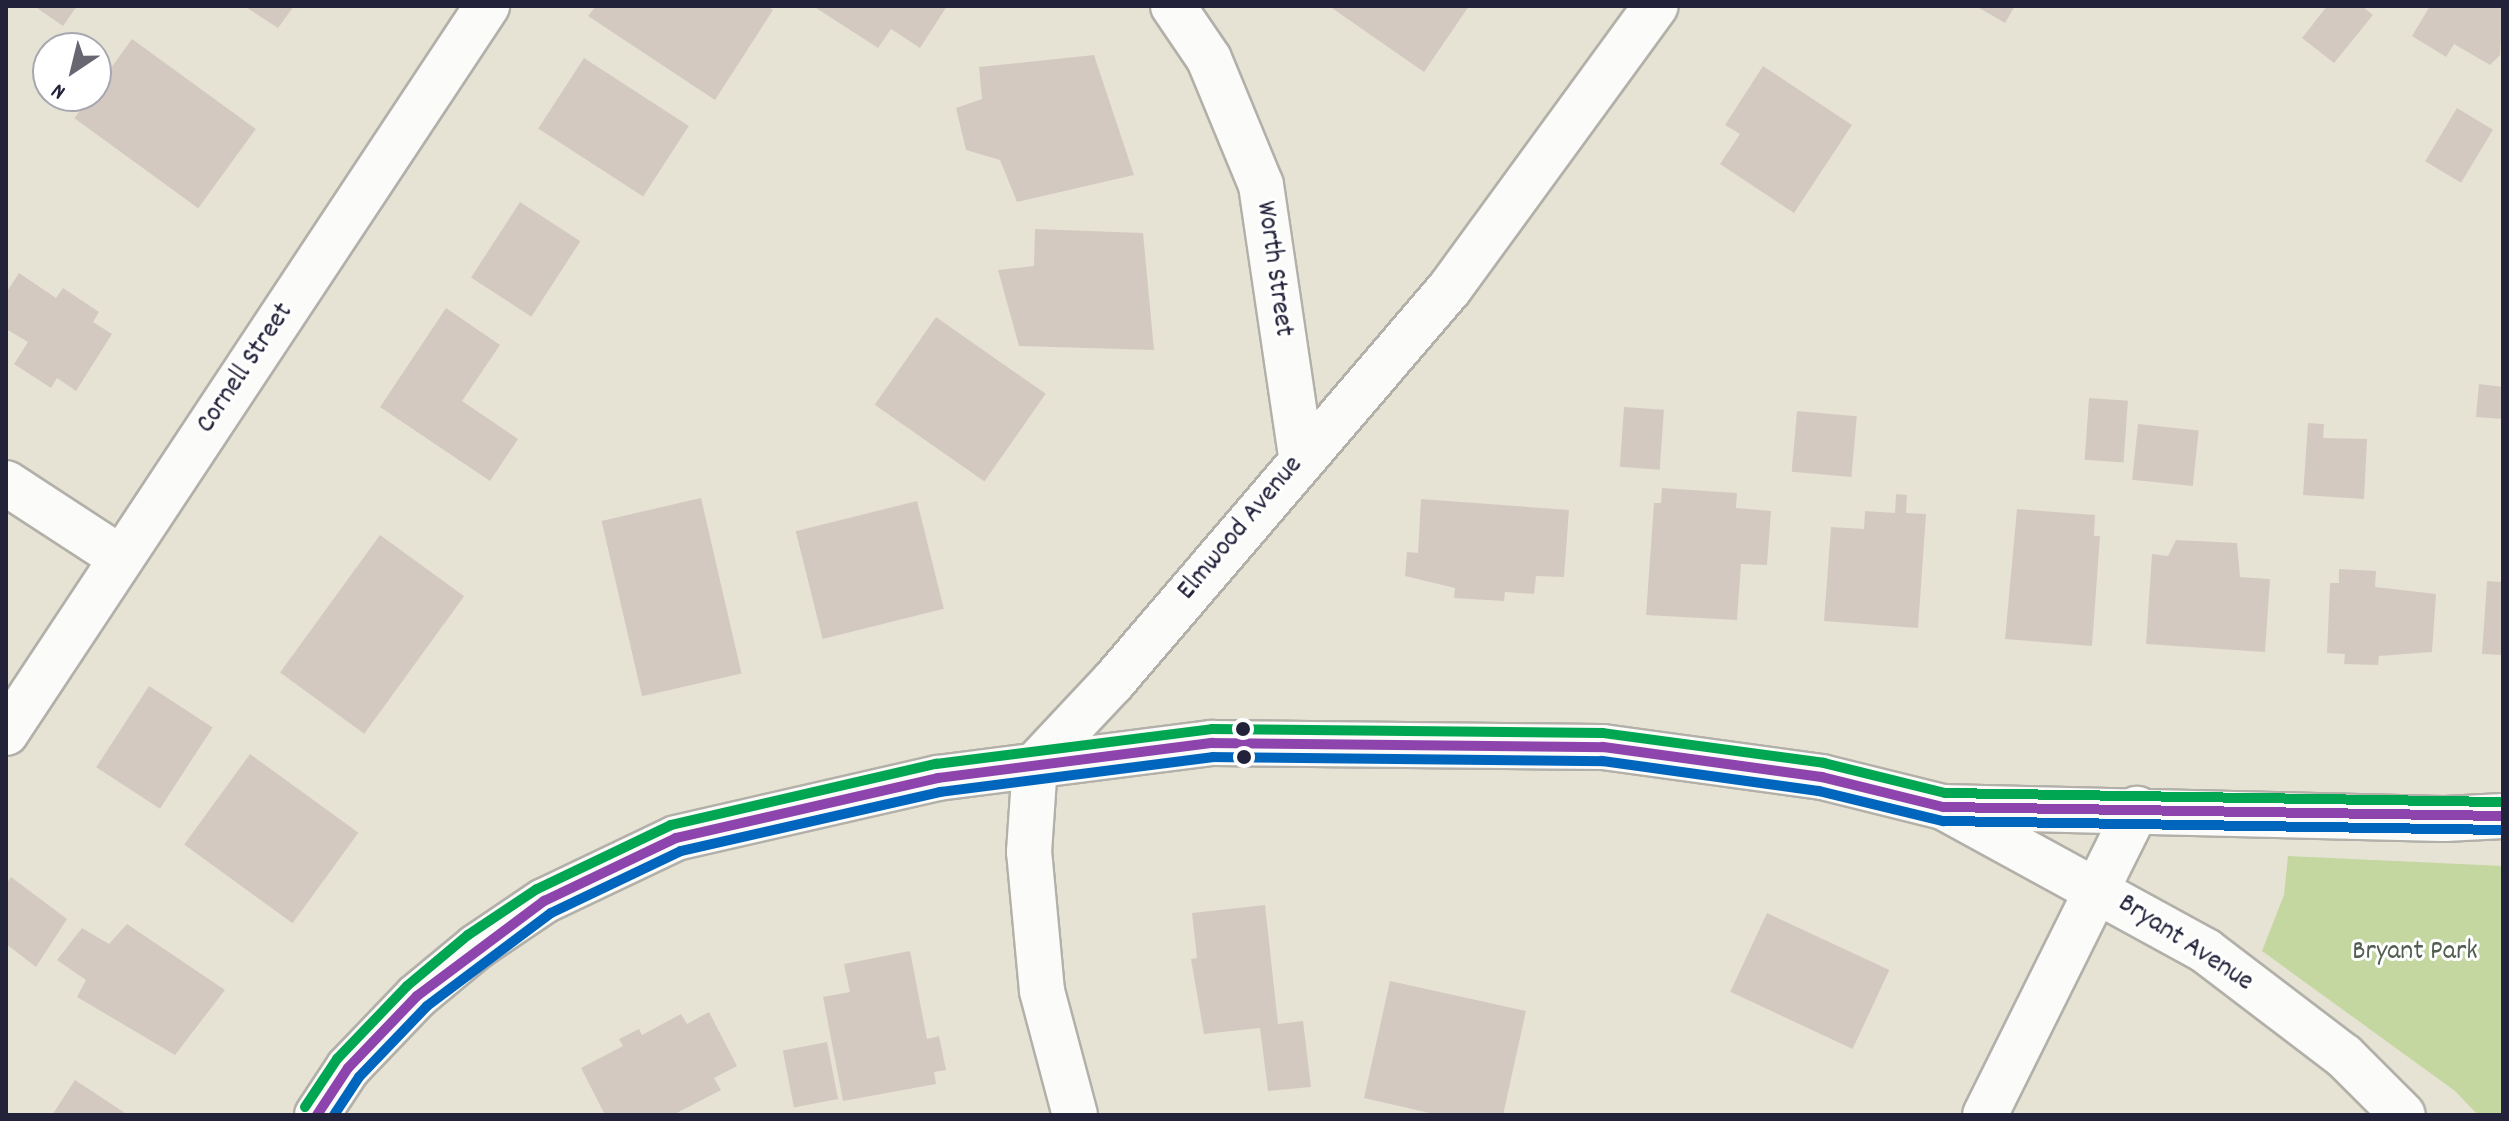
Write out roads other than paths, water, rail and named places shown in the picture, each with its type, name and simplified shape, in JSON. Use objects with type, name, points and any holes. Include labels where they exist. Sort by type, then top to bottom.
[{"type":"street","name":"Cornell Street","points":[[6,733],[487,6]]},
{"type":"street","name":"Worth Street","points":[[1173,6],[1209,59],[1261,185],[1301,457]]},
{"type":"street","name":"Elmwood Avenue","points":[[1035,765],[1113,682],[1301,457],[1450,288],[1656,6]]},
{"type":"street","points":[[6,483],[121,558]]},
{"type":"street","points":[[317,1115],[348,1068],[417,996],[476,947],[544,901],[676,838],[938,778],[1275,740],[1603,747],[1822,777],[1943,807],[2137,809],[2445,819],[2503,816]]},
{"type":"street","points":[[1035,765],[1029,852],[1042,991],[1075,1115]]},
{"type":"street","name":"Bryant Avenue","points":[[1943,807],[2095,887],[2206,951],[2344,1056],[2403,1115]]},
{"type":"street","points":[[1985,1115],[2095,887],[2137,809]]},
{"type":"park label","name":"Bryant Park","points":[[2415,953]]}]
